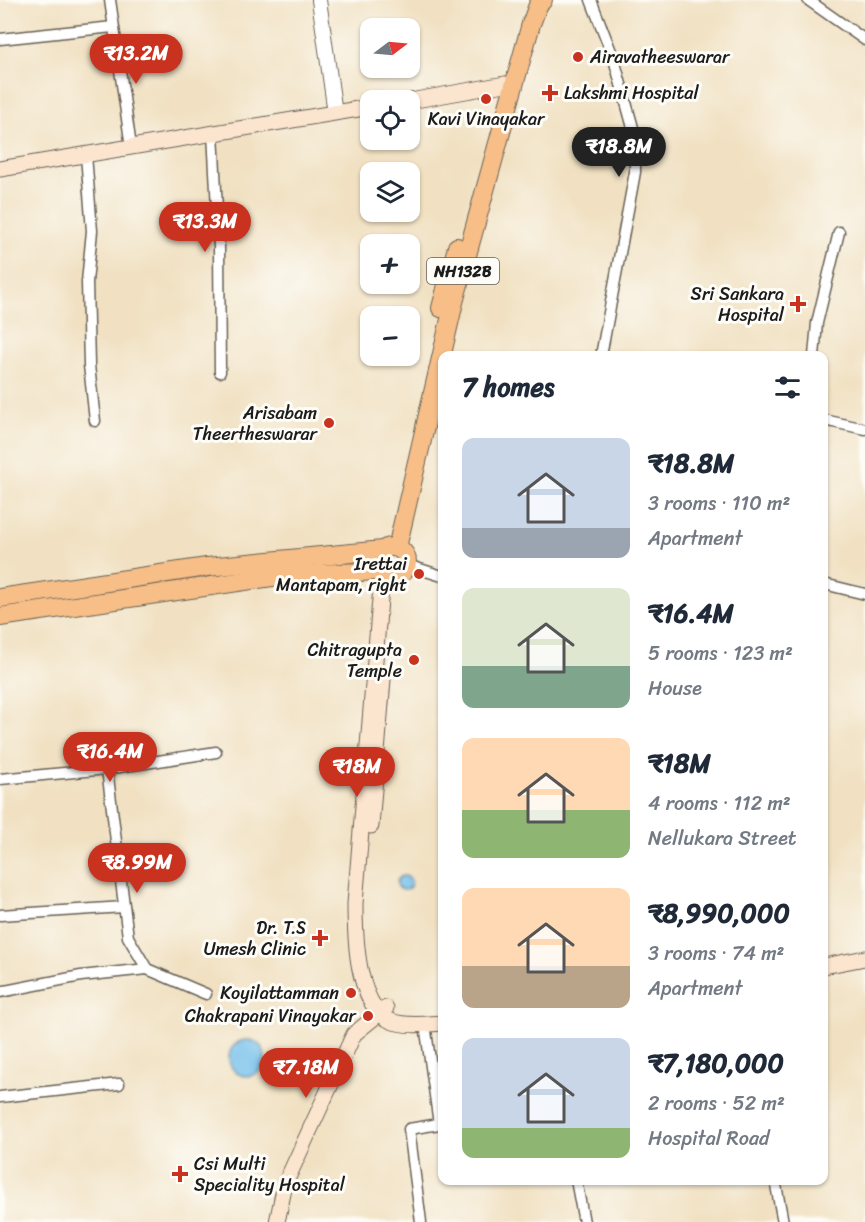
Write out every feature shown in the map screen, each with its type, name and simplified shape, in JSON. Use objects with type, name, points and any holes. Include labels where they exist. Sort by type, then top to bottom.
[{"type":"highway","name":"NH132B","points":[[441,351],[510,85],[536,1]]},
{"type":"highway","name":"NH132B","points":[[390,548],[438,364]]},
{"type":"highway","points":[[385,574],[377,562],[390,548]]},
{"type":"highway","points":[[0,598],[207,567],[390,548],[406,556],[407,565],[402,574],[279,576],[0,617]]},
{"type":"main road","points":[[420,98],[510,85]]},
{"type":"main road","points":[[0,169],[360,109]]},
{"type":"main road","points":[[385,574],[363,931],[372,982],[383,1011],[392,1022],[438,1023]]},
{"type":"main road","points":[[828,965],[865,958]]},
{"type":"main road","points":[[383,1011],[414,1016],[438,1015]]},
{"type":"main road","points":[[277,1222],[285,1184],[354,1034],[383,1011]]},
{"type":"street","points":[[110,0],[131,147]]},
{"type":"street","points":[[319,0],[334,113]]},
{"type":"street","points":[[591,0],[614,59],[635,135],[635,172],[602,351]]},
{"type":"street","points":[[808,0],[865,40]]},
{"type":"street","points":[[0,39],[113,27]]},
{"type":"street","points":[[213,134],[219,247],[220,372]]},
{"type":"street","points":[[86,154],[92,231],[87,282],[89,365],[95,421]]},
{"type":"street","points":[[814,351],[817,323],[839,232]]},
{"type":"street","points":[[828,421],[865,429]]},
{"type":"street","points":[[407,565],[438,575]]},
{"type":"street","points":[[828,585],[865,594]]},
{"type":"street","points":[[0,779],[106,769],[216,752]]},
{"type":"street","points":[[106,769],[128,937],[147,969]]},
{"type":"street","points":[[0,915],[124,907]]},
{"type":"street","points":[[0,992],[81,976],[147,969],[206,994]]},
{"type":"street","points":[[424,1024],[438,1117]]},
{"type":"street","points":[[0,1098],[120,1084]]},
{"type":"street","points":[[421,1222],[409,1129],[438,1124]]},
{"type":"street","points":[[577,1185],[584,1222]]},
{"type":"street","points":[[776,1185],[783,1222]]},
{"type":"water","points":[[404,876],[409,878],[411,883],[409,888],[404,890],[399,888],[397,883],[399,878]]},
{"type":"water","points":[[247,1040],[260,1045],[265,1058],[260,1071],[247,1076],[234,1071],[229,1058],[234,1045]]},
{"type":"place","name":"Airavatheeswarar","points":[[578,57]]},
{"type":"place","name":"Lakshmi Hospital","points":[[550,93]]},
{"type":"place","name":"Kavi Vinayakar","points":[[486,99]]},
{"type":"place","name":"Sri Sankara Hospital","points":[[798,304]]},
{"type":"place","name":"Arisabam Theertheswarar","points":[[329,423]]},
{"type":"place","name":"Irettai Mantapam, right","points":[[419,574]]},
{"type":"place","name":"Chitragupta Temple","points":[[414,660]]},
{"type":"place","name":"Dr. T.S Umesh Clinic","points":[[320,938]]},
{"type":"place","name":"Koyilattamman","points":[[351,993]]},
{"type":"place","name":"Chakrapani Vinayakar","points":[[368,1016]]},
{"type":"place","name":"Csi Multi Speciality Hospital","points":[[180,1174]]}]
